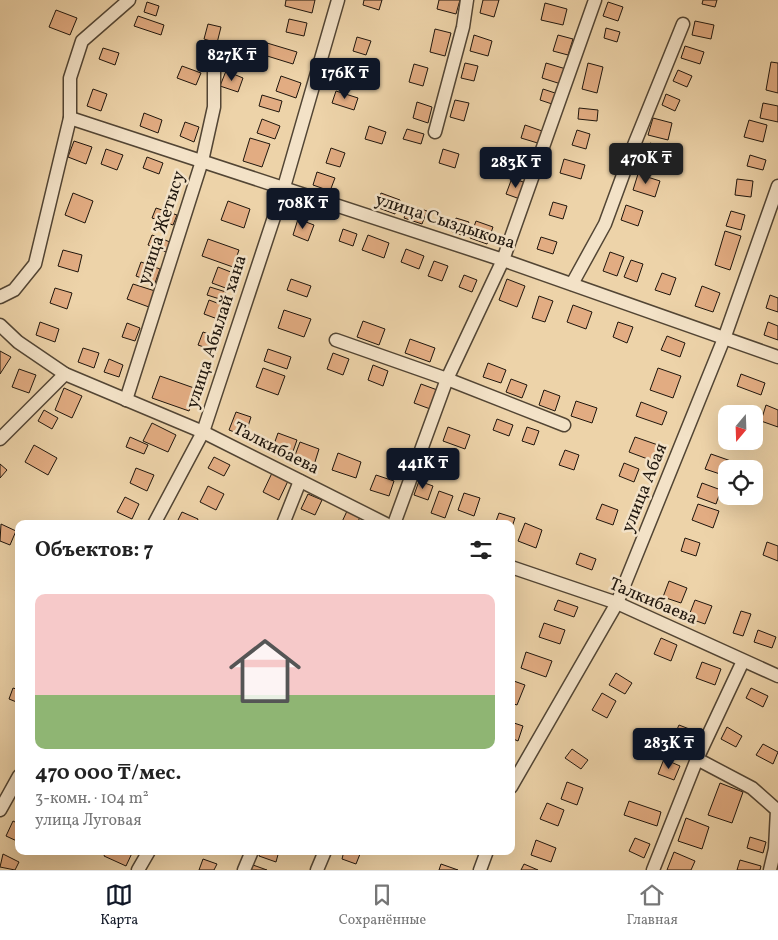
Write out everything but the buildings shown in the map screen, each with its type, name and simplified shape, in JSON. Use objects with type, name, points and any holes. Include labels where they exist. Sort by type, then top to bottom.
[{"type":"street","points":[[0,297],[14,290],[35,264],[70,118],[70,78],[82,41],[129,0]]},
{"type":"street","name":"улица Абылай хана","points":[[156,520],[203,432],[284,187],[338,0]]},
{"type":"street","points":[[435,132],[463,27],[467,0]]},
{"type":"street","points":[[395,520],[447,379],[503,260],[595,0]]},
{"type":"street","points":[[572,284],[605,224],[634,145],[684,24]]},
{"type":"street","name":"улица Жетысу","points":[[126,400],[202,161],[214,106],[214,64]]},
{"type":"street","name":"улица Сыздыкова","points":[[70,118],[503,260],[725,336],[778,357]]},
{"type":"street","name":"улица Абая","points":[[515,780],[617,603],[725,336],[778,186]]},
{"type":"street","name":"Талкибаева","points":[[0,325],[18,342],[65,374],[203,432],[378,520]]},
{"type":"street","points":[[336,340],[447,379],[564,425]]},
{"type":"street","points":[[0,439],[65,374]]},
{"type":"street","points":[[285,520],[300,481]]},
{"type":"street","name":"Талкибаева","points":[[515,568],[617,603],[778,676]]},
{"type":"street","points":[[653,870],[697,759],[743,661]]},
{"type":"street","points":[[697,759],[752,788],[777,810],[775,848],[770,870]]},
{"type":"street","points":[[0,810],[15,783]]},
{"type":"street","points":[[138,870],[147,855]]},
{"type":"street","points":[[244,870],[250,855]]},
{"type":"street","points":[[317,870],[324,855]]},
{"type":"street","points":[[480,870],[486,855]]}]
